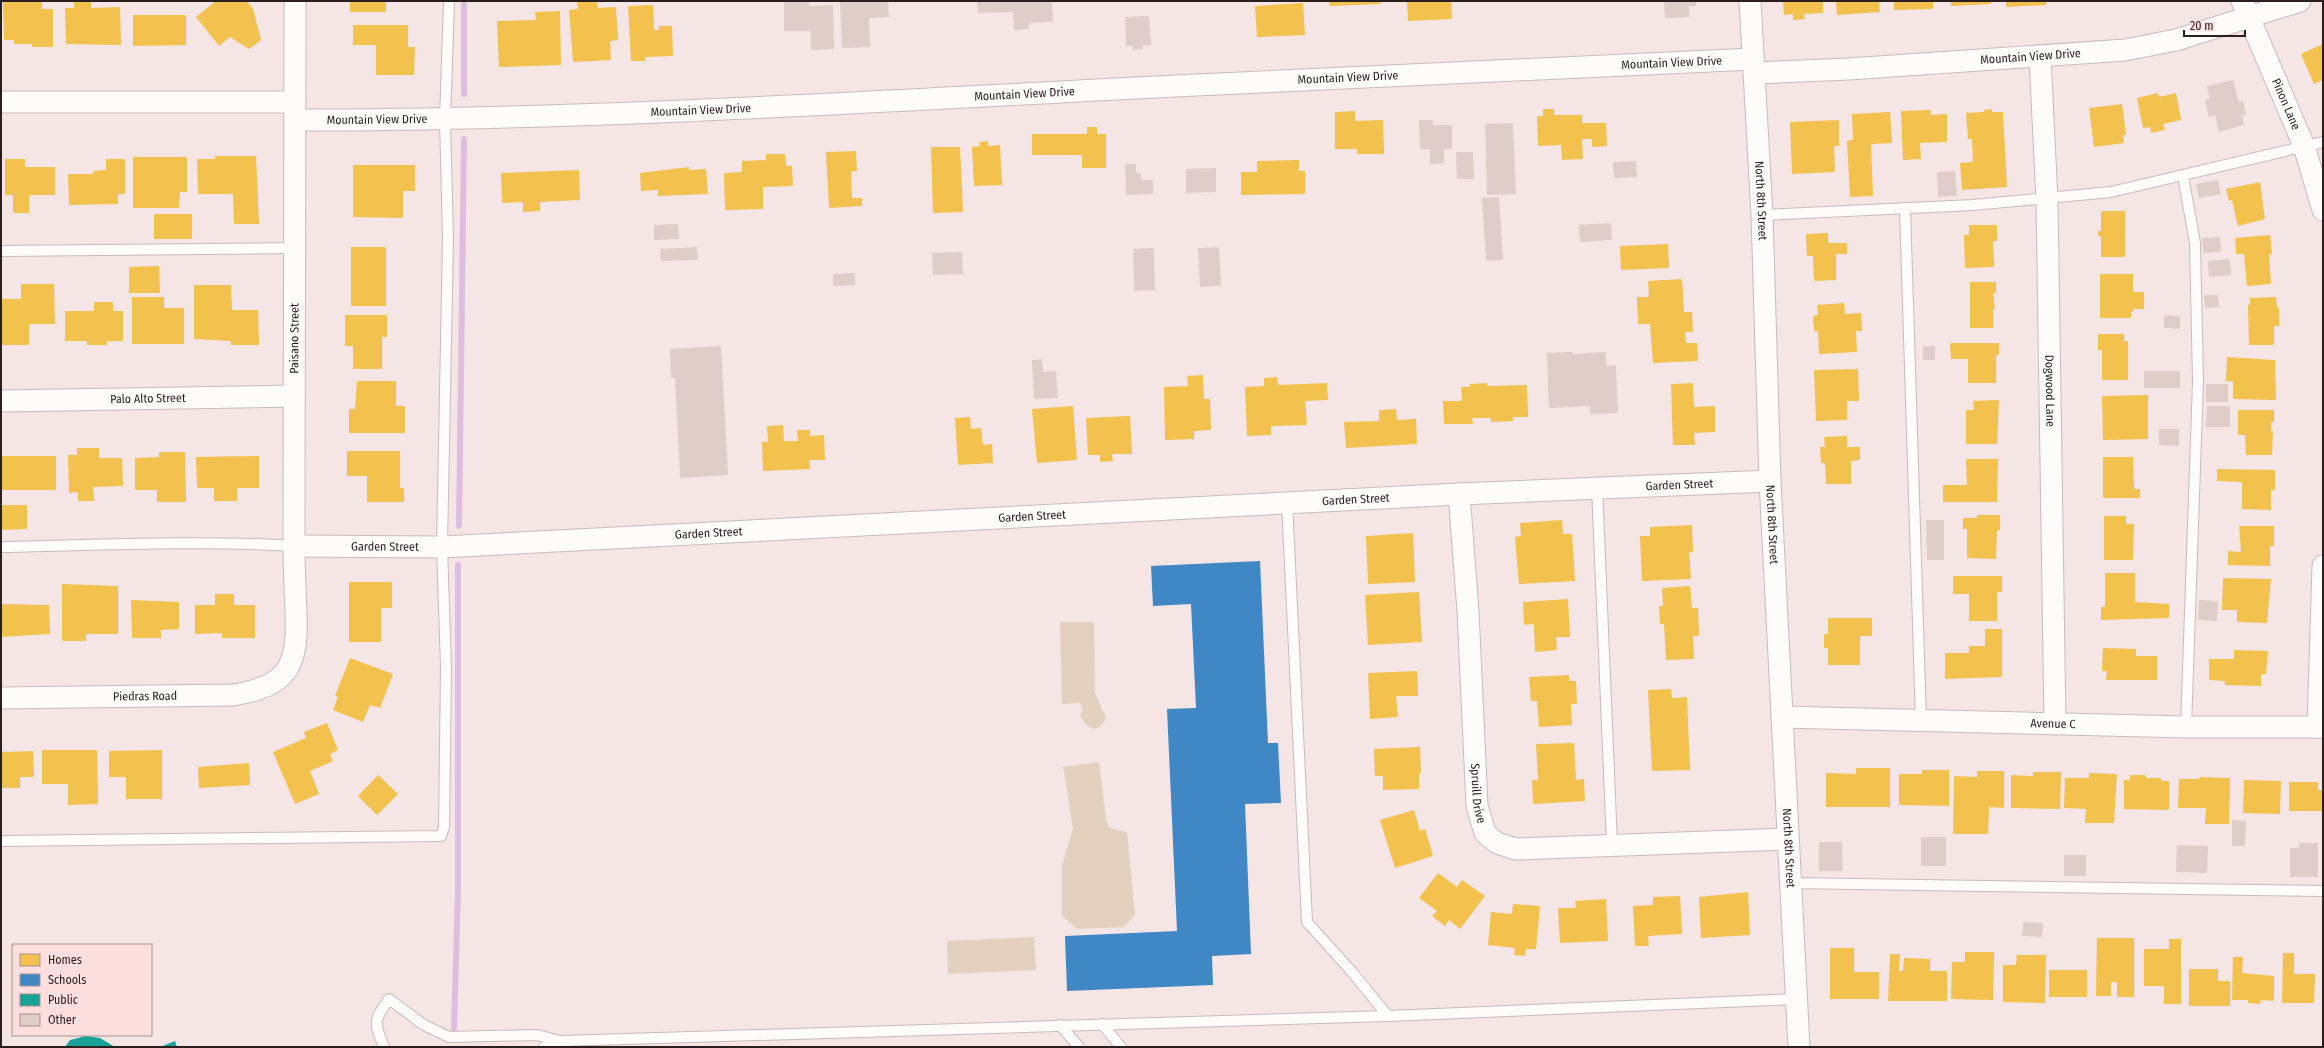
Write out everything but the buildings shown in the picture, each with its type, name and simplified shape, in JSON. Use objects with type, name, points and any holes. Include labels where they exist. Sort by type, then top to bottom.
[{"type":"street","name":"Paisano Street","points":[[284,673],[291,664],[296,651],[294,546],[294,248],[296,1]]},
{"type":"street","name":"North 8th Street","points":[[1750,1],[1762,215],[1770,481],[1787,839],[1799,1047]]},
{"type":"street","name":"Mountain View Drive","points":[[1,102],[296,111],[445,120],[811,106],[1169,86],[2040,57],[2125,50],[2176,40],[2245,9],[2300,1]]},
{"type":"street","name":"Pinon Lane","points":[[2245,9],[2314,144],[2323,210]]},
{"type":"street","name":"Dogwood Lane","points":[[2040,57],[2047,200],[2054,724]]},
{"type":"street","name":"Palo Alto Street","points":[[1,401],[294,396]]},
{"type":"street","name":"Garden Street","points":[[294,546],[442,547],[1287,502],[1597,487],[1770,481]]},
{"type":"street","name":"Spruill Drive","points":[[1459,494],[1468,611],[1475,790],[1480,821],[1485,833],[1497,843],[1516,849],[1787,839]]},
{"type":"street","points":[[2320,727],[2323,566]]},
{"type":"street","name":"Piedras Road","points":[[1,698],[233,695],[255,691],[269,686],[284,673]]},
{"type":"street","name":"Avenue C","points":[[1782,717],[2186,728],[2320,727]]},
{"type":"lane","points":[[1,841],[441,836],[444,827],[446,668],[442,547],[448,238],[445,120],[449,1]]},
{"type":"lane","points":[[1762,215],[2047,200],[2111,192],[2314,144]]},
{"type":"lane","points":[[2183,176],[2195,242],[2198,381],[2186,728]]},
{"type":"lane","points":[[1905,208],[1920,721]]},
{"type":"lane","points":[[1,251],[294,248]]},
{"type":"lane","points":[[1597,487],[1612,845]]},
{"type":"lane","points":[[1287,502],[1307,922],[1352,972],[1388,1016]]},
{"type":"lane","points":[[1,547],[174,544],[249,544],[294,546]]},
{"type":"lane","points":[[1790,883],[2323,891]]},
{"type":"lane","points":[[384,1047],[375,1024],[377,1016],[389,999],[424,1025],[448,1037],[537,1035],[560,1041],[1388,1016],[1796,999]]},
{"type":"lane","points":[[1102,1024],[1121,1047]]},
{"type":"lane","points":[[1060,1025],[1079,1047]]},
{"type":"lane","points":[[544,1047],[560,1041]]},
{"type":"shaded area","points":[[1060,622],[1094,622],[1095,693],[1106,718],[1101,726],[1093,729],[1085,724],[1080,716],[1083,709],[1080,703],[1062,704]]},
{"type":"shaded area","points":[[1099,762],[1106,820],[1110,828],[1127,832],[1135,915],[1124,927],[1077,929],[1062,916],[1062,865],[1073,829],[1063,767]]},
{"type":"shaded area","points":[[1034,937],[1036,970],[948,974],[947,941]]},
{"type":"waterway","points":[[464,1],[464,94]]},
{"type":"waterway","points":[[459,526],[464,139]]},
{"type":"waterway","points":[[454,1028],[458,890],[458,565]]}]
